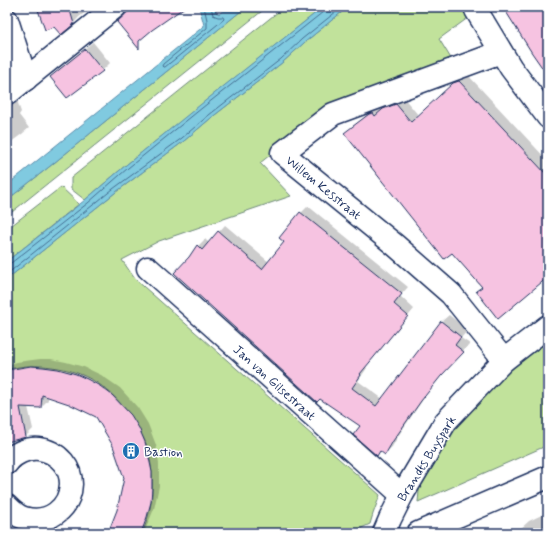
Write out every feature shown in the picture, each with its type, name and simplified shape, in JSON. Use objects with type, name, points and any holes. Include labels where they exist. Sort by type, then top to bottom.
[{"type":"street","points":[[7,94],[115,7]]},
{"type":"street","points":[[476,10],[511,68],[548,117]]},
{"type":"street","points":[[7,20],[26,79]]},
{"type":"street","name":"Willem Kesstraat","points":[[501,52],[332,114],[282,153],[395,245],[451,294],[504,360]]},
{"type":"street","name":"Jan van Gilsestraat","points":[[148,268],[402,495]]},
{"type":"street","name":"Brandts Buyspark","points":[[384,533],[402,495],[446,421],[504,360],[548,326]]},
{"type":"street","points":[[7,463],[20,452],[32,449],[46,450],[57,455],[66,466],[71,478],[70,492],[65,504],[61,510],[50,517],[35,520],[23,518],[7,506]]},
{"type":"street","points":[[418,533],[548,477]]},
{"type":"green space","points":[[246,7],[267,7],[7,216],[7,200]]},
{"type":"green space","points":[[284,7],[323,7],[126,165],[85,200],[71,189],[71,178]]},
{"type":"green space","points":[[348,7],[483,7],[439,39],[455,65],[325,111],[260,163],[291,196],[159,241],[122,260],[135,279],[380,495],[370,524],[351,533],[142,533],[151,503],[152,471],[148,450],[138,428],[113,395],[92,380],[80,374],[47,366],[24,366],[7,370],[7,279],[116,192],[184,141],[283,62]]},
{"type":"green space","points":[[61,187],[79,204],[7,261],[7,229]]},
{"type":"green space","points":[[548,336],[548,445],[418,502],[420,480],[458,420],[491,384]]},
{"type":"water","points":[[199,7],[214,7],[216,12],[219,14],[228,7],[246,7],[7,200],[7,185],[204,26]]},
{"type":"water","points":[[323,7],[348,7],[283,62],[184,141],[116,192],[7,279],[7,261],[85,200],[126,165]]},
{"type":"building","points":[[37,7],[69,7],[74,24],[61,35],[54,27],[45,30]]},
{"type":"building","points":[[133,7],[185,7],[139,41],[139,49],[117,22]]},
{"type":"building","points":[[503,7],[548,7],[548,76],[532,53]]},
{"type":"building","points":[[85,49],[103,71],[67,98],[50,77]]},
{"type":"building","points":[[459,81],[548,176],[548,277],[498,319],[476,291],[482,287],[452,253],[444,259],[344,133],[369,114],[373,113],[375,116],[383,109],[396,104],[411,122],[453,83]]},
{"type":"building","points":[[300,212],[402,294],[394,304],[408,316],[360,374],[361,375],[352,388],[376,406],[441,321],[461,337],[455,345],[464,352],[441,376],[421,401],[385,455],[380,451],[377,456],[353,435],[360,426],[320,399],[317,402],[174,273],[189,257],[197,245],[202,250],[218,231],[262,269],[284,242],[279,238]]},
{"type":"building","name":"Bastion","points":[[31,366],[58,369],[87,379],[112,395],[131,415],[145,442],[152,472],[151,502],[141,533],[108,533],[117,510],[124,478],[113,446],[96,417],[69,404],[42,395],[41,408],[20,407],[26,437],[7,442],[7,370]]},
{"type":"place","name":"Bastion","points":[[131,451]]}]
